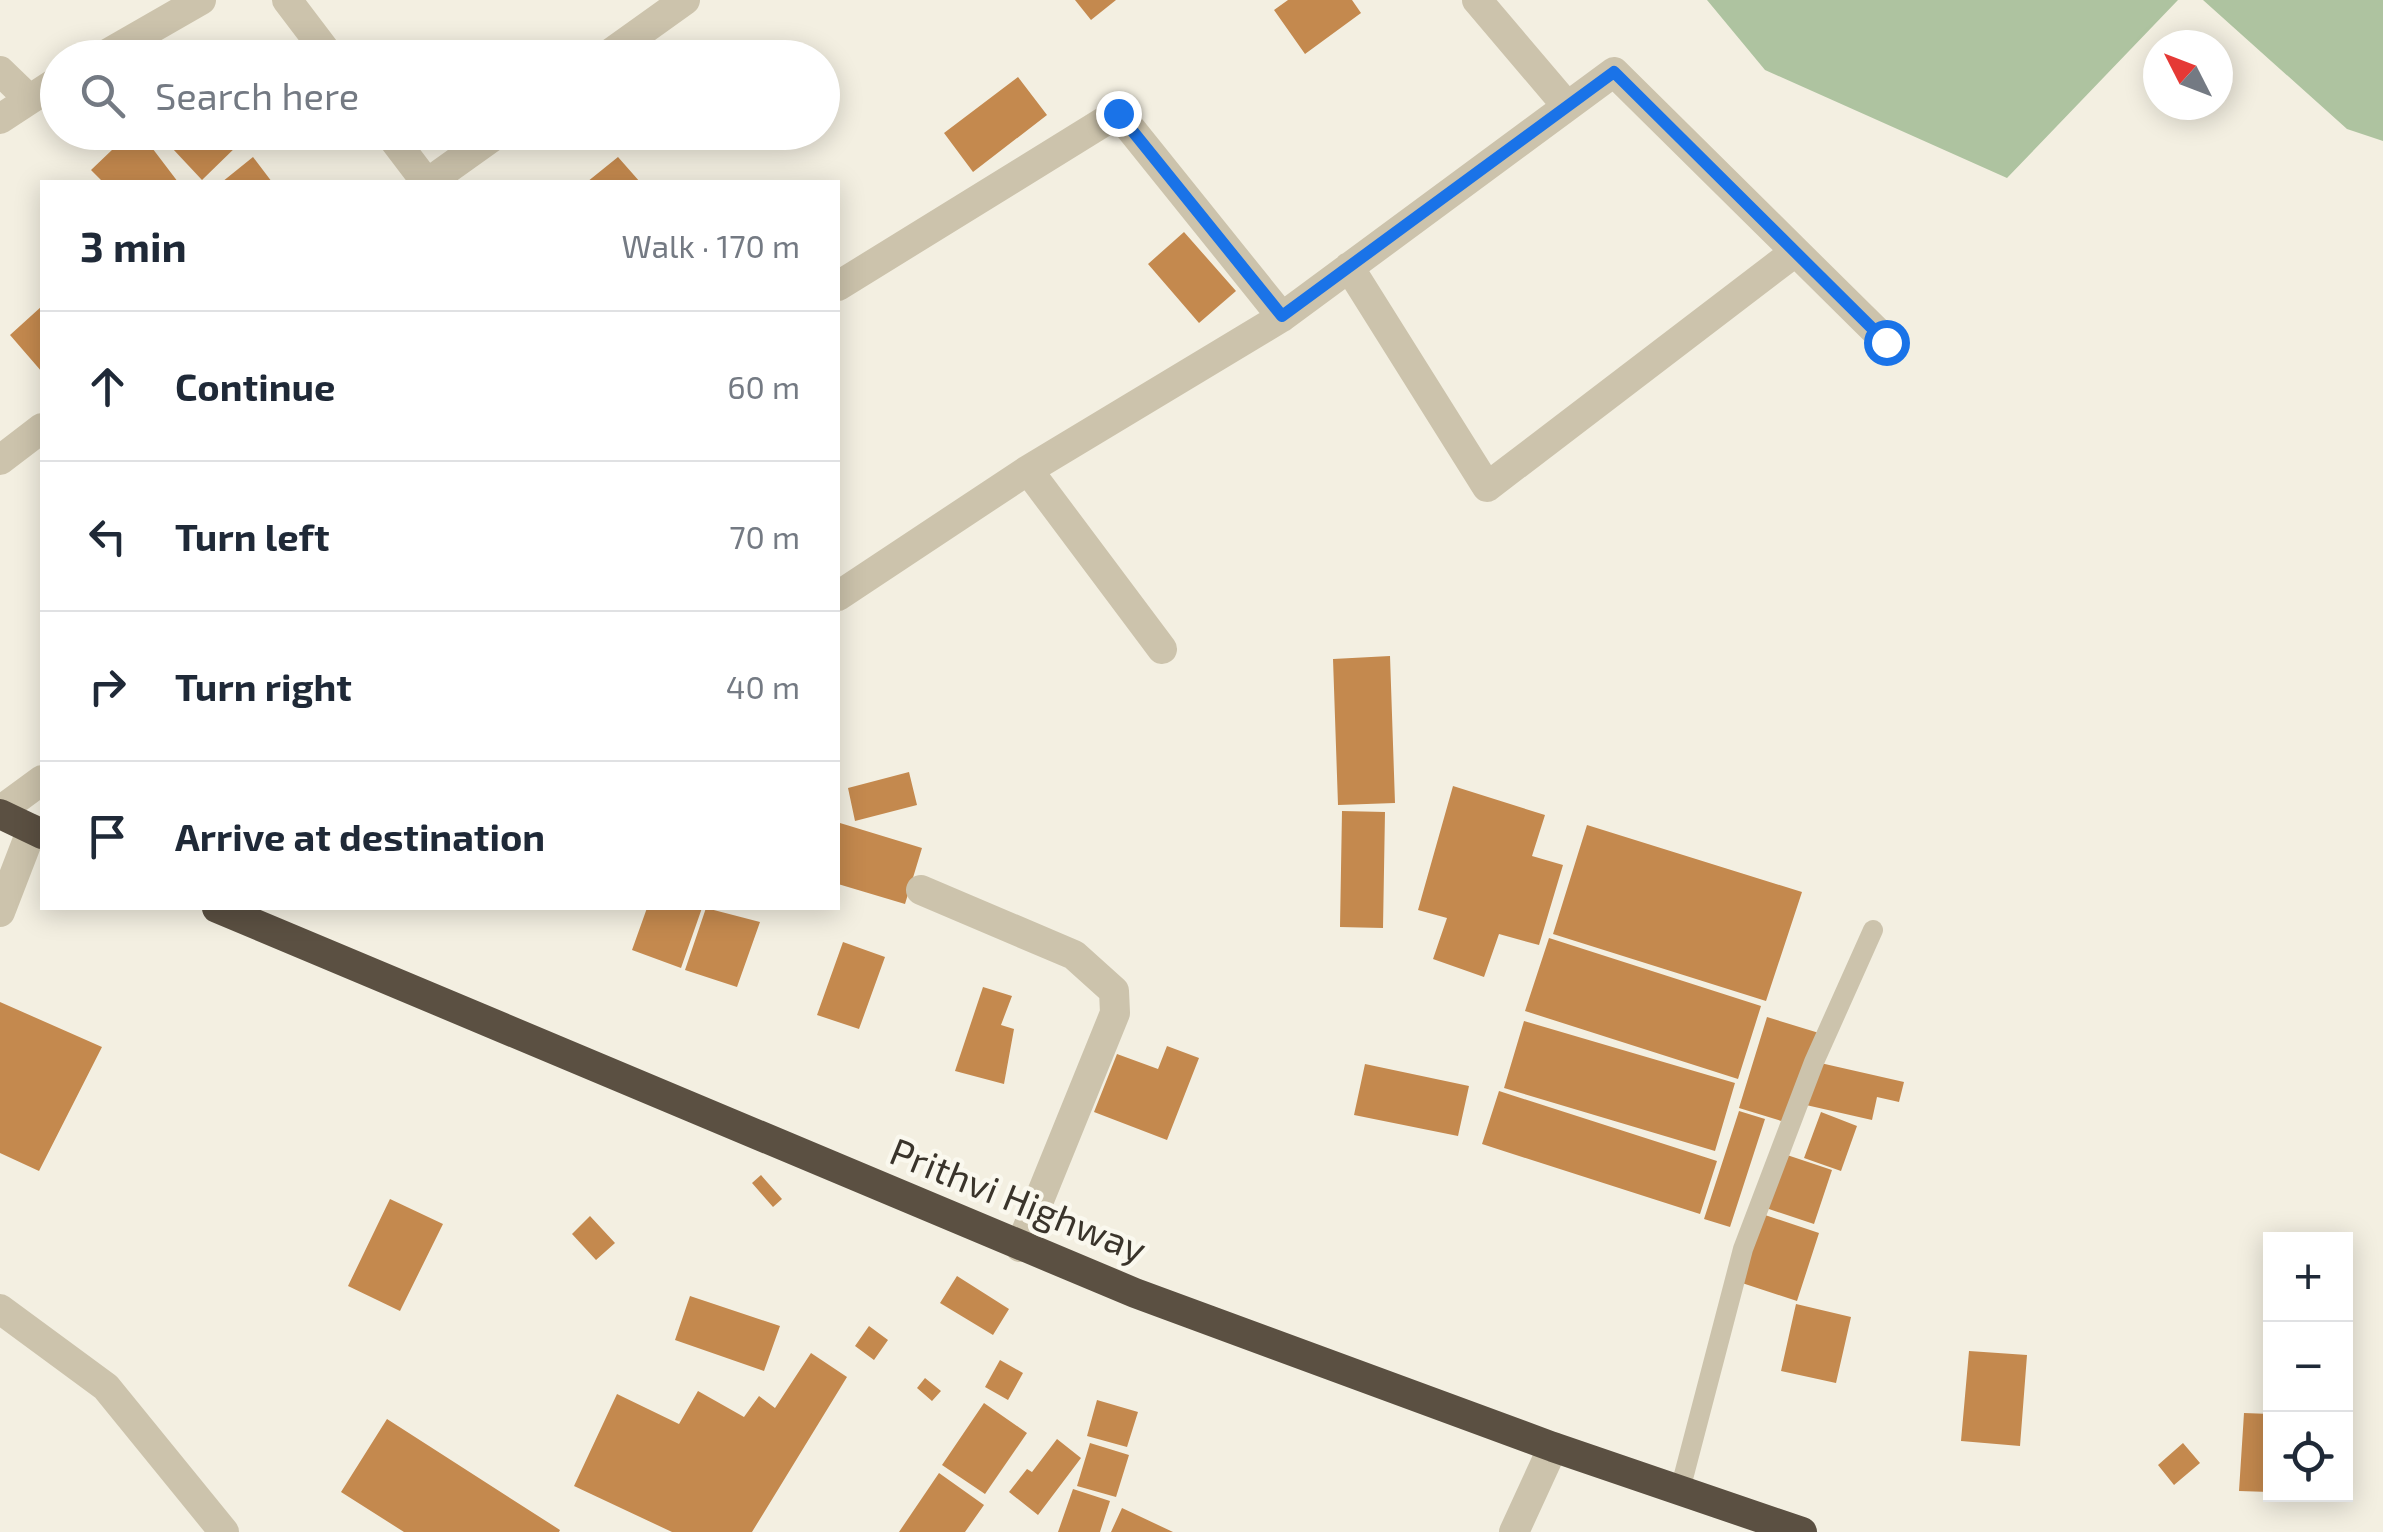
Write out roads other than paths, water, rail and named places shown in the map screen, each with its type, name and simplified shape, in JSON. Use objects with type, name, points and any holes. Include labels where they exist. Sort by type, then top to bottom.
[{"type":"highway","points":[[0,813],[37,832]]},
{"type":"highway","name":"Prithvi Highway","points":[[222,910],[1020,1247],[1553,1446],[1802,1532]]},
{"type":"street","points":[[131,40],[201,0]]},
{"type":"street","points":[[287,0],[317,40]]},
{"type":"street","points":[[629,40],[685,0]]},
{"type":"street","points":[[1477,0],[1567,106]]},
{"type":"street","points":[[0,72],[28,98]]},
{"type":"street","points":[[840,595],[1028,470],[1282,316],[1614,72],[1886,342]]},
{"type":"street","points":[[0,118],[40,91]]},
{"type":"street","points":[[840,285],[1118,113],[1282,316]]},
{"type":"street","points":[[402,150],[425,180]]},
{"type":"street","points":[[430,180],[473,150]]},
{"type":"street","points":[[1349,267],[1487,487],[1795,252]]},
{"type":"street","points":[[0,460],[40,430]]},
{"type":"street","points":[[1028,470],[1162,649]]},
{"type":"street","points":[[0,813],[40,782]]},
{"type":"street","points":[[0,912],[37,832]]},
{"type":"street","points":[[921,890],[1074,954],[1114,991],[1115,1013],[1020,1247]]},
{"type":"street","points":[[0,1309],[106,1388],[224,1532]]},
{"type":"street","points":[[1514,1532],[1553,1446]]},
{"type":"lane","points":[[1680,1490],[1743,1249],[1814,1062],[1874,930]]}]
